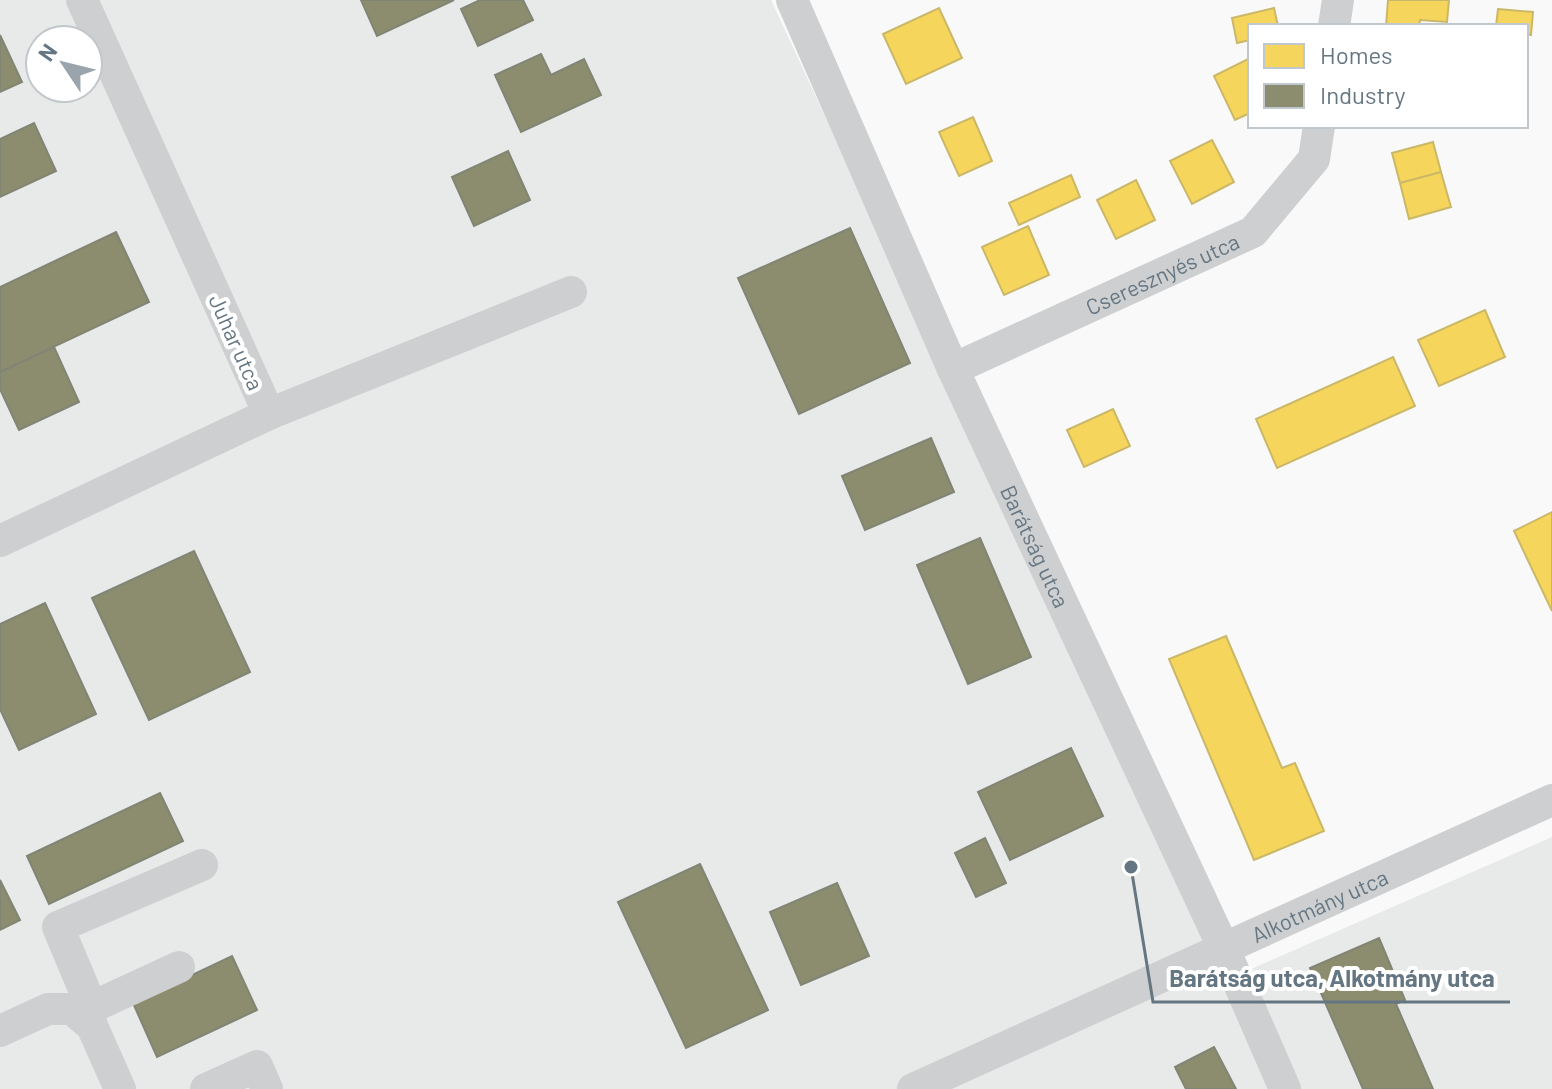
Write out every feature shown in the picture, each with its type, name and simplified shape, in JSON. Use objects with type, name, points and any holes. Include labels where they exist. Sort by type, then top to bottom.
[{"type":"street","name":"Juhar utca","points":[[0,541],[269,414],[82,0]]},
{"type":"street","name":"Barátság utca","points":[[792,0],[953,369],[1224,949],[1285,1089]]},
{"type":"street","points":[[1334,24],[1338,0]]},
{"type":"street","name":"Cseresznyés utca","points":[[953,369],[1253,232],[1314,159],[1319,128]]},
{"type":"street","points":[[269,414],[571,292]]},
{"type":"street","name":"Alkotmány utca","points":[[913,1089],[1552,800]]},
{"type":"street","points":[[120,1089],[90,1018],[84,989],[58,927],[202,865]]},
{"type":"street","points":[[90,1018],[179,967]]},
{"type":"street","points":[[0,1031],[48,1009],[72,1009],[90,1018]]},
{"type":"street","points":[[206,1089],[257,1066],[267,1089]]},
{"type":"shaded area","points":[[0,0],[771,0],[1226,980],[1552,837],[1552,1089],[0,1089]]},
{"type":"building: Homes","points":[[1388,0],[1449,0],[1447,22],[1420,20],[1419,24],[1386,24]]},
{"type":"building: Homes","points":[[939,8],[962,58],[906,84],[883,34]]},
{"type":"building: Homes","points":[[1274,8],[1278,24],[1248,24],[1248,40],[1237,43],[1232,18]]},
{"type":"building: Homes","points":[[1498,9],[1533,12],[1531,35],[1528,34],[1528,24],[1496,24]]},
{"type":"building: Homes","points":[[1248,59],[1248,114],[1235,120],[1214,76]]},
{"type":"building: Homes","points":[[973,117],[992,161],[959,176],[939,132]]},
{"type":"building: Homes","points":[[1212,140],[1234,182],[1192,204],[1170,161]]},
{"type":"building: Homes","points":[[1433,142],[1441,172],[1400,183],[1392,153]]},
{"type":"building: Homes","points":[[1441,172],[1451,207],[1409,219],[1400,183]]},
{"type":"building: Homes","points":[[1071,175],[1080,197],[1019,225],[1009,203]]},
{"type":"building: Homes","points":[[1136,180],[1155,220],[1116,239],[1097,200]]},
{"type":"building: Homes","points":[[1028,226],[1049,275],[1004,295],[982,247]]},
{"type":"building: Homes","points":[[1485,310],[1505,357],[1439,386],[1418,340]]},
{"type":"building: Homes","points":[[1393,357],[1415,406],[1277,468],[1256,419]]},
{"type":"building: Homes","points":[[1113,409],[1130,446],[1084,467],[1067,430]]},
{"type":"building: Homes","points":[[1552,512],[1552,611],[1514,531]]},
{"type":"building: Homes","points":[[1226,636],[1282,768],[1295,763],[1324,831],[1254,860],[1169,659]]},
{"type":"building: Industry","points":[[361,0],[454,0],[377,36]]},
{"type":"building: Industry","points":[[480,0],[523,0],[533,20],[478,46],[461,9]]},
{"type":"building: Industry","points":[[0,35],[22,82],[0,92]]},
{"type":"building: Industry","points":[[541,54],[551,75],[584,59],[601,95],[521,132],[495,75]]},
{"type":"building: Industry","points":[[34,123],[56,171],[0,197],[0,139]]},
{"type":"building: Industry","points":[[508,151],[530,200],[474,226],[452,177]]},
{"type":"building: Industry","points":[[850,228],[910,363],[799,414],[738,278]]},
{"type":"building: Industry","points":[[116,232],[149,302],[0,372],[0,287]]},
{"type":"building: Industry","points":[[54,347],[79,402],[19,430],[0,389],[0,372]]},
{"type":"building: Industry","points":[[931,438],[954,492],[865,530],[842,476]]},
{"type":"building: Industry","points":[[980,538],[1031,657],[968,684],[917,565]]},
{"type":"building: Industry","points":[[194,551],[250,672],[149,720],[92,598]]},
{"type":"building: Industry","points":[[45,603],[96,714],[19,750],[0,709],[0,624]]},
{"type":"building: Industry","points":[[1071,748],[1103,816],[1010,860],[978,792]]},
{"type":"building: Industry","points":[[160,793],[183,841],[49,904],[27,856]]},
{"type":"building: Industry","points":[[985,838],[1006,883],[976,897],[955,853]]},
{"type":"building: Industry","points":[[700,864],[768,1010],[686,1048],[618,902]]},
{"type":"building: Industry","points":[[0,880],[20,920],[0,930]]},
{"type":"building: Industry","points":[[837,883],[869,956],[801,985],[770,912]]},
{"type":"building: Industry","points":[[1379,938],[1405,1000],[1396,1004],[1433,1089],[1363,1089],[1310,968]]},
{"type":"building: Industry","points":[[232,956],[257,1010],[157,1057],[133,1003]]},
{"type":"building: Industry","points":[[1214,1047],[1236,1089],[1186,1089],[1175,1067]]},
{"type":"place","name":"Barátság utca, Alkotmány utca","points":[[1131,867]]}]
